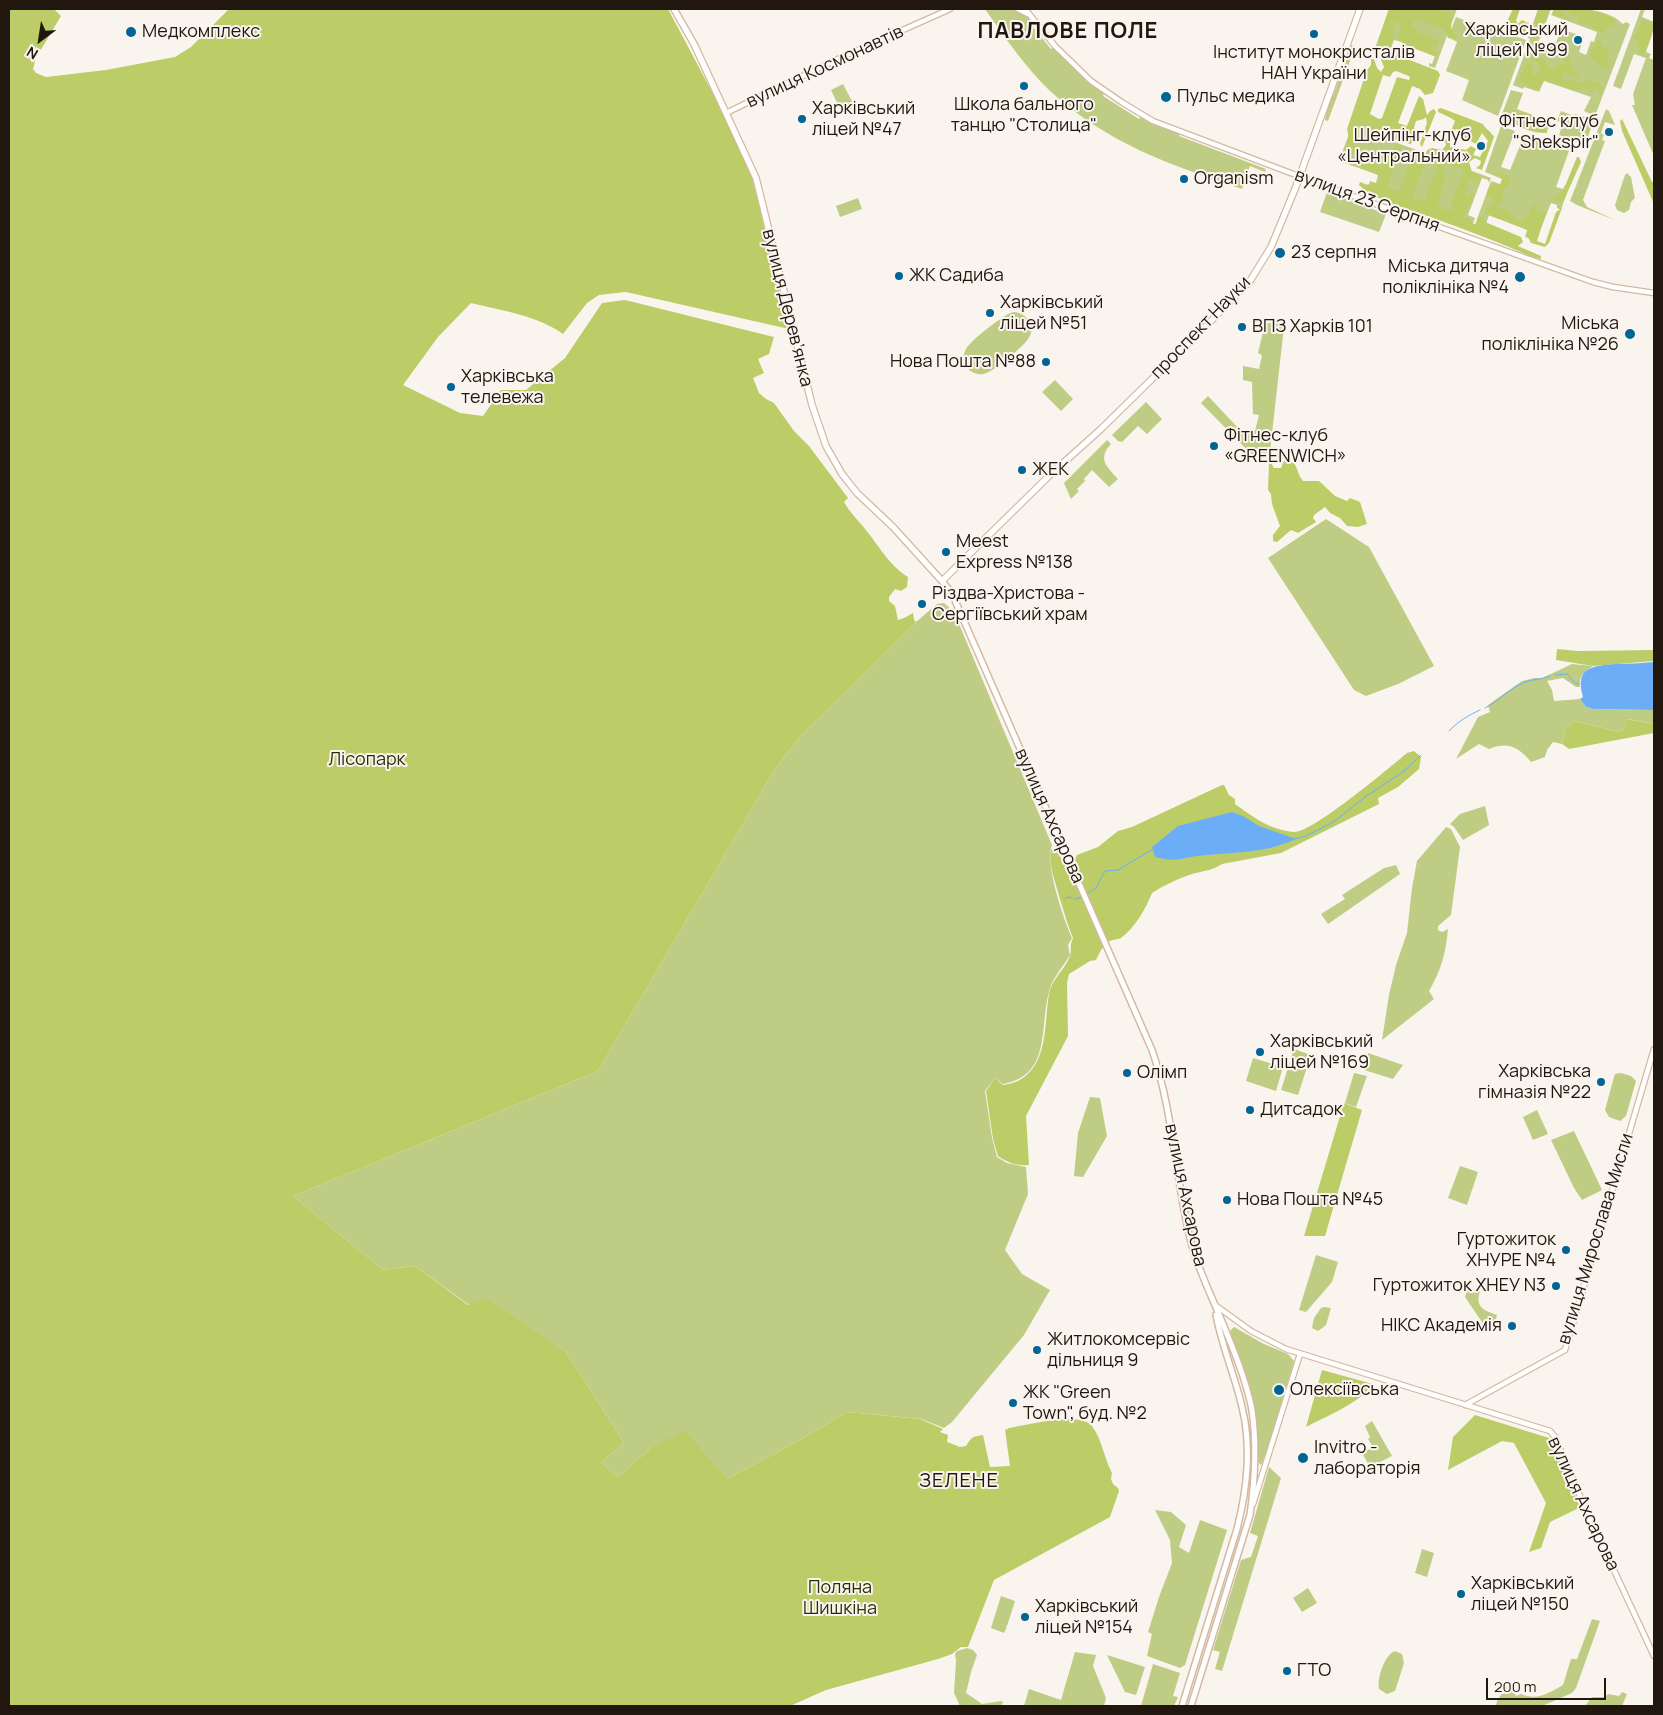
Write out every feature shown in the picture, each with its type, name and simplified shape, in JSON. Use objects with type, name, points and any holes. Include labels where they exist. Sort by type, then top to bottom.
[{"type":"main road","name":"вулиця Дерев’янка","points":[[674,9],[694,44],[756,178],[812,405],[826,446],[842,474],[857,493],[893,528],[942,581]]},
{"type":"main road","name":"проспект Науки","points":[[942,581],[1051,474],[1101,429],[1242,289],[1258,270],[1271,247],[1299,176],[1360,9]]},
{"type":"main road","name":"вулиця Ахсарова","points":[[942,581],[953,596],[1149,1042],[1158,1068],[1192,1246],[1214,1305]]},
{"type":"main road","points":[[1191,1706],[1250,1515],[1254,1485],[1255,1456],[1252,1409],[1228,1335],[1214,1305]]},
{"type":"main road","points":[[1182,1706],[1237,1529],[1246,1483],[1247,1457],[1243,1410],[1236,1382],[1220,1337],[1214,1305]]},
{"type":"street","name":"вулиця Космонавтів","points":[[726,113],[840,58],[950,9]]},
{"type":"street","name":"вулиця 23 Серпня","points":[[1018,9],[1029,14]]},
{"type":"street","name":"вулиця 23 Серпня","points":[[1025,9],[1055,46],[1091,81],[1129,107],[1166,126],[1594,282],[1654,293]]},
{"type":"street","name":"вулиця Мирослава Мисли","points":[[1465,1405],[1565,1350],[1654,1049]]},
{"type":"street","name":"вулиця Ахсарова","points":[[1214,1305],[1272,1343],[1300,1354],[1550,1431],[1555,1437],[1585,1508],[1654,1656]]},
{"type":"street","points":[[1250,1515],[1300,1354]]},
{"type":"green space","name":"Лісопарк","points":[[9,9],[54,9],[61,16],[36,58],[33,69],[36,73],[46,77],[106,70],[175,57],[191,47],[229,9],[668,9],[728,122],[751,173],[789,329],[626,292],[599,295],[587,303],[563,334],[542,322],[507,311],[471,303],[438,337],[403,385],[460,413],[483,416],[501,390],[526,390],[565,358],[602,303],[625,300],[774,337],[769,354],[758,359],[764,373],[753,378],[759,393],[774,403],[794,431],[809,446],[848,498],[844,502],[850,511],[894,566],[908,577],[907,587],[901,591],[895,589],[889,597],[889,601],[895,606],[898,620],[913,613],[916,622],[798,739],[775,769],[598,1071],[293,1196],[383,1270],[415,1266],[468,1305],[486,1298],[566,1352],[624,1443],[601,1462],[618,1477],[652,1447],[685,1431],[727,1479],[800,1440],[847,1412],[920,1419],[943,1429],[940,1432],[948,1435],[947,1442],[960,1447],[966,1446],[973,1438],[983,1435],[990,1467],[1010,1466],[1005,1430],[1009,1428],[1065,1419],[1086,1422],[1092,1426],[1112,1473],[1111,1479],[1113,1484],[1119,1491],[1110,1517],[994,1580],[968,1647],[961,1647],[952,1654],[938,1659],[826,1690],[790,1706],[9,1706]]},
{"type":"green space","points":[[985,9],[1013,10],[1024,14],[1035,25],[1033,27],[1051,49],[1054,47],[1083,77],[1104,93],[1103,96],[1139,119],[1141,116],[1180,133],[1179,136],[1266,169],[1265,172],[1250,166],[1242,189],[1164,161],[1116,138],[1071,109],[1049,90],[1023,62]]},
{"type":"green space","points":[[1389,9],[1457,9],[1435,68],[1429,66],[1429,63],[1432,64],[1435,56],[1402,44],[1402,42],[1394,40],[1390,51],[1376,46]]},
{"type":"green space","points":[[1389,9],[1440,9],[1452,14],[1451,28],[1457,37],[1455,39],[1448,38],[1445,30],[1416,19],[1412,25],[1418,32],[1439,41],[1437,46],[1431,46],[1438,53],[1436,57],[1398,40],[1397,36],[1400,32],[1401,22],[1395,23],[1389,52],[1438,71],[1440,75],[1433,93],[1425,95],[1420,89],[1412,86],[1398,123],[1407,126],[1419,96],[1423,99],[1427,115],[1434,109],[1436,112],[1422,147],[1420,144],[1427,123],[1426,117],[1416,121],[1414,128],[1416,134],[1411,144],[1381,134],[1377,134],[1377,138],[1370,139],[1367,136],[1360,137],[1355,134],[1353,141],[1356,152],[1351,153],[1353,162],[1346,163],[1341,158],[1348,140],[1347,129],[1367,70],[1371,65],[1371,59],[1374,59],[1377,68],[1381,72],[1384,67],[1381,56],[1386,54],[1375,49]],"holes":[[[1396,71],[1409,76],[1409,80],[1397,77],[1382,118],[1379,119],[1370,114],[1383,75],[1390,77]]]},
{"type":"green space","points":[[1513,9],[1520,9],[1516,21],[1518,24],[1522,20],[1530,24],[1527,35],[1513,30],[1508,19]]},
{"type":"green space","name":"Харківський ліцей №99","points":[[1538,9],[1551,9],[1538,43],[1555,46],[1561,29],[1584,37],[1579,52],[1586,55],[1591,41],[1594,42],[1597,32],[1551,15],[1554,9],[1591,10],[1608,14],[1623,24],[1626,22],[1630,24],[1595,116],[1584,111],[1591,97],[1544,81],[1539,92],[1513,85],[1530,39],[1528,38]]},
{"type":"green space","points":[[1550,9],[1540,36],[1536,39],[1530,35],[1532,28],[1537,25],[1535,21],[1538,10]]},
{"type":"green space","points":[[1554,9],[1589,9],[1614,18],[1616,22],[1602,33],[1587,23],[1578,23],[1578,17],[1574,17],[1567,11],[1562,13],[1570,18],[1570,21],[1553,14]]},
{"type":"green space","points":[[1641,9],[1645,9],[1642,17],[1654,22],[1654,28],[1646,52],[1651,54],[1649,58],[1654,60],[1654,156],[1632,105],[1635,105],[1633,94],[1646,58],[1634,54],[1621,89],[1613,86]]},
{"type":"green space","points":[[1456,17],[1526,40],[1498,116],[1462,100],[1469,80],[1446,71],[1457,42],[1448,37]]},
{"type":"green space","points":[[1642,21],[1649,21],[1654,25],[1648,46],[1640,55],[1638,53],[1640,48],[1635,37]]},
{"type":"green space","points":[[1598,40],[1600,40],[1608,52],[1609,67],[1600,66],[1589,54]]},
{"type":"green space","points":[[1351,45],[1355,47],[1328,121],[1325,120],[1326,111]]},
{"type":"green space","points":[[1533,54],[1538,58],[1545,59],[1546,65],[1553,69],[1558,65],[1564,64],[1565,61],[1561,59],[1562,56],[1569,58],[1572,70],[1580,75],[1578,78],[1563,72],[1564,80],[1567,82],[1569,80],[1583,83],[1590,80],[1603,86],[1601,95],[1598,94],[1599,89],[1597,87],[1592,91],[1588,89],[1575,90],[1544,80],[1538,90],[1519,82],[1526,64],[1532,64],[1533,75],[1539,74],[1540,64],[1530,58]]},
{"type":"green space","points":[[843,84],[855,107],[842,113],[831,90]]},
{"type":"green space","points":[[1511,90],[1523,93],[1517,109],[1551,122],[1547,131],[1502,114]]},
{"type":"green space","points":[[1441,108],[1483,124],[1494,137],[1482,170],[1476,168],[1480,165],[1481,161],[1475,158],[1469,162],[1472,172],[1479,175],[1481,179],[1478,183],[1470,178],[1468,182],[1466,196],[1472,193],[1474,196],[1463,218],[1468,218],[1476,224],[1479,217],[1483,217],[1485,222],[1521,237],[1523,242],[1518,246],[1541,256],[1541,259],[1534,258],[1471,232],[1393,204],[1373,195],[1359,185],[1360,182],[1369,185],[1375,184],[1381,177],[1359,166],[1359,163],[1373,161],[1380,167],[1384,165],[1382,156],[1393,157],[1393,150],[1396,144],[1401,148],[1387,187],[1396,191],[1400,190],[1413,153],[1419,157],[1426,156],[1412,197],[1420,200],[1425,199],[1433,177],[1438,173],[1435,160],[1425,155],[1427,150],[1432,148],[1442,150],[1446,145],[1444,138],[1450,140],[1450,147],[1466,150],[1471,146],[1476,149],[1473,155],[1480,157],[1488,141],[1482,133],[1476,144],[1465,138],[1464,140],[1461,139],[1463,132],[1456,129],[1452,133],[1451,131],[1455,121],[1438,112],[1438,109]],"holes":[[[1440,162],[1462,169],[1464,173],[1452,199],[1453,209],[1444,209],[1438,203],[1446,173]]]},
{"type":"green space","points":[[1606,109],[1609,111],[1615,125],[1605,122],[1601,133],[1604,135],[1602,140],[1605,141],[1583,200],[1587,207],[1617,221],[1570,201]]},
{"type":"green space","points":[[1561,111],[1594,120],[1585,145],[1559,135],[1563,123],[1557,121]]},
{"type":"green space","points":[[1520,112],[1522,117],[1519,118],[1547,130],[1547,133],[1525,129],[1506,117],[1508,114],[1518,117],[1517,115]]},
{"type":"green space","points":[[1622,119],[1652,182],[1654,182],[1654,204],[1622,131],[1620,121]]},
{"type":"green space","points":[[1352,126],[1491,178],[1489,183],[1488,180],[1482,178],[1468,215],[1475,218],[1471,229],[1367,190],[1370,181],[1376,183],[1378,175],[1339,161]]},
{"type":"green space","points":[[1501,126],[1515,131],[1501,167],[1510,170],[1524,136],[1569,151],[1556,187],[1563,189],[1565,185],[1569,186],[1561,210],[1557,208],[1557,205],[1551,203],[1536,241],[1525,237],[1527,230],[1489,215],[1483,234],[1473,230],[1491,181],[1500,184],[1502,179],[1485,172]]},
{"type":"green space","points":[[1577,157],[1579,157],[1581,162],[1564,200],[1562,202],[1555,200],[1554,196],[1563,191]]},
{"type":"green space","points":[[1495,172],[1507,175],[1511,181],[1510,185],[1502,189],[1503,199],[1496,208],[1507,210],[1520,220],[1527,217],[1534,205],[1538,206],[1538,211],[1546,213],[1537,241],[1545,244],[1556,212],[1562,208],[1549,243],[1545,247],[1531,243],[1527,235],[1528,231],[1524,228],[1485,214],[1487,208],[1494,203],[1493,198],[1487,196],[1490,185],[1501,184],[1503,181],[1500,176],[1494,174]]},
{"type":"green space","points":[[1627,173],[1631,177],[1635,198],[1631,202],[1629,210],[1624,213],[1617,210],[1615,205]]},
{"type":"green space","points":[[1327,192],[1386,214],[1379,232],[1320,212]]},
{"type":"green space","points":[[858,198],[862,209],[840,217],[836,206]]},
{"type":"green space","points":[[1014,312],[1023,315],[1029,321],[1031,334],[1028,339],[993,370],[977,374],[969,370],[964,363],[964,357],[969,345],[996,322]]},
{"type":"green space","points":[[1278,321],[1283,322],[1284,327],[1270,451],[1256,459],[1201,403],[1208,396],[1241,431],[1255,431],[1259,415],[1253,414],[1252,382],[1243,380],[1243,366],[1259,369],[1262,355],[1258,353],[1265,324]]},
{"type":"green space","points":[[1055,380],[1073,399],[1061,411],[1042,392]]},
{"type":"green space","points":[[1146,402],[1162,419],[1147,434],[1138,426],[1122,442],[1118,441],[1112,435]]},
{"type":"green space","points":[[1107,440],[1111,444],[1105,454],[1105,463],[1118,479],[1109,487],[1092,470],[1077,489],[1079,491],[1071,499],[1064,483]]},
{"type":"green space","points":[[1284,461],[1294,463],[1303,481],[1319,481],[1335,496],[1347,501],[1350,498],[1360,502],[1367,524],[1358,527],[1347,526],[1325,507],[1314,515],[1313,518],[1316,522],[1298,533],[1291,530],[1277,542],[1273,541],[1273,535],[1280,526],[1272,504],[1271,494],[1268,490],[1269,463],[1274,468],[1281,468]]},
{"type":"green space","points":[[1326,519],[1369,547],[1434,666],[1398,684],[1366,696],[1354,690],[1268,558]]},
{"type":"green space","points":[[944,603],[954,612],[1052,845],[1050,853],[1053,877],[1064,919],[1072,938],[1068,945],[1070,955],[1050,987],[1041,1048],[1036,1060],[1029,1071],[1019,1079],[1003,1084],[995,1078],[985,1091],[992,1138],[997,1157],[1007,1163],[1026,1167],[1028,1194],[1005,1250],[1022,1274],[1050,1290],[1024,1335],[952,1422],[944,1428],[921,1419],[847,1412],[800,1440],[727,1479],[652,1447],[618,1477],[601,1462],[624,1443],[566,1352],[526,1326],[469,1305],[415,1266],[383,1270],[293,1196],[598,1071],[775,769],[798,739],[916,622],[937,604]]},
{"type":"green space","points":[[1557,649],[1578,651],[1654,650],[1654,661],[1593,666],[1556,660]]},
{"type":"green space","points":[[1572,664],[1593,666],[1581,677],[1580,687],[1576,687],[1563,678],[1547,681],[1552,690],[1554,701],[1580,699],[1586,707],[1593,709],[1654,710],[1654,724],[1627,719],[1625,728],[1619,732],[1575,721],[1565,729],[1562,744],[1553,742],[1547,750],[1545,757],[1531,762],[1517,749],[1512,747],[1501,746],[1489,749],[1479,744],[1456,759],[1478,717],[1490,712],[1488,705],[1522,681],[1542,678]]},
{"type":"green space","points":[[1626,719],[1654,724],[1654,733],[1569,749],[1562,744],[1565,729],[1575,721],[1619,732],[1625,728]]},
{"type":"green space","points":[[1414,751],[1421,757],[1419,769],[1398,787],[1378,798],[1379,804],[1281,853],[1222,864],[1181,878],[1152,893],[1140,917],[1126,934],[1105,944],[1096,960],[1090,961],[1069,974],[1067,983],[1068,1036],[1026,1116],[1029,1165],[1013,1164],[998,1156],[993,1139],[986,1091],[995,1078],[1003,1085],[1015,1082],[1028,1074],[1035,1065],[1043,1042],[1049,994],[1071,954],[1073,938],[1052,872],[1050,861],[1051,849],[1056,850],[1064,863],[1075,859],[1077,855],[1098,847],[1118,831],[1132,827],[1222,785],[1224,785],[1229,795],[1235,799],[1235,804],[1262,822],[1285,831],[1303,830],[1333,811],[1407,753]]},
{"type":"green space","points":[[1485,806],[1489,825],[1463,840],[1450,824],[1460,814]]},
{"type":"green space","points":[[1446,827],[1451,829],[1460,847],[1451,915],[1438,926],[1438,930],[1442,932],[1448,929],[1442,961],[1429,991],[1434,999],[1382,1040],[1396,965],[1407,933],[1417,861]]},
{"type":"green space","points":[[1396,865],[1400,874],[1328,924],[1321,914],[1345,899],[1342,895],[1384,868]]},
{"type":"green space","points":[[1294,1049],[1311,1055],[1298,1095],[1281,1090]]},
{"type":"green space","points":[[1368,1053],[1403,1065],[1393,1079],[1364,1070]]},
{"type":"green space","points":[[1253,1058],[1283,1067],[1276,1091],[1246,1081]]},
{"type":"green space","points":[[1354,1073],[1367,1076],[1356,1107],[1345,1103]]},
{"type":"green space","points":[[1621,1073],[1631,1076],[1636,1081],[1626,1116],[1620,1121],[1609,1117],[1605,1110],[1615,1074]]},
{"type":"green space","points":[[1090,1097],[1100,1098],[1107,1136],[1083,1177],[1074,1176],[1078,1133]]},
{"type":"green space","points":[[1344,1103],[1362,1110],[1325,1236],[1304,1236]]},
{"type":"green space","points":[[1537,1110],[1548,1134],[1533,1140],[1523,1117]]},
{"type":"green space","points":[[1574,1131],[1602,1190],[1582,1200],[1574,1188],[1551,1140]]},
{"type":"green space","points":[[1460,1166],[1478,1172],[1467,1205],[1448,1198]]},
{"type":"green space","points":[[1316,1255],[1338,1262],[1332,1282],[1306,1312],[1299,1310]]},
{"type":"green space","points":[[1468,1288],[1480,1291],[1479,1304],[1481,1307],[1497,1315],[1494,1328],[1488,1331],[1465,1297]]},
{"type":"green space","points":[[1321,1308],[1331,1308],[1326,1325],[1318,1331],[1312,1328],[1314,1318]]},
{"type":"green space","points":[[1234,1327],[1264,1344],[1288,1354],[1294,1361],[1270,1443],[1261,1465],[1258,1462],[1258,1441],[1253,1402],[1230,1331]]},
{"type":"green space","points":[[1322,1370],[1373,1384],[1352,1403],[1306,1427]]},
{"type":"green space","points":[[1475,1415],[1549,1438],[1581,1507],[1550,1522],[1541,1548],[1529,1552],[1546,1503],[1514,1443],[1502,1441],[1448,1470],[1453,1437]]},
{"type":"green space","points":[[1372,1421],[1392,1456],[1370,1467],[1362,1453],[1373,1447],[1368,1439],[1370,1437],[1365,1426]]},
{"type":"green space","points":[[1269,1467],[1281,1478],[1222,1671],[1215,1669],[1220,1652],[1213,1650],[1241,1560],[1251,1557],[1258,1536],[1250,1533]]},
{"type":"green space","points":[[1155,1510],[1171,1512],[1186,1525],[1179,1547],[1189,1553],[1200,1520],[1227,1530],[1185,1665],[1180,1668],[1147,1656],[1152,1634],[1148,1632],[1172,1563],[1170,1540]]},
{"type":"green space","points":[[1422,1549],[1434,1553],[1427,1577],[1415,1573]]},
{"type":"green space","points":[[1308,1588],[1317,1603],[1302,1612],[1293,1598]]},
{"type":"green space","points":[[1001,1596],[1015,1601],[1004,1633],[991,1628]]},
{"type":"green space","points":[[1592,1619],[1600,1621],[1576,1688],[1572,1693],[1542,1706],[1496,1706],[1506,1687],[1513,1690],[1516,1696],[1521,1694],[1532,1697],[1543,1695],[1563,1685],[1571,1659],[1577,1659]]},
{"type":"green space","points":[[967,1648],[973,1650],[977,1655],[966,1693],[982,1704],[1001,1701],[1003,1702],[1001,1706],[960,1706],[954,1693],[955,1654],[957,1651]]},
{"type":"green space","points":[[1395,1651],[1402,1654],[1404,1663],[1395,1691],[1387,1694],[1379,1689],[1379,1679],[1385,1662],[1391,1653]]},
{"type":"green space","points":[[1075,1652],[1096,1655],[1093,1666],[1106,1698],[1104,1706],[1024,1706],[1029,1689],[1061,1700]]},
{"type":"green space","points":[[1107,1655],[1145,1667],[1136,1695],[1125,1692]]},
{"type":"green space","points":[[1153,1664],[1180,1673],[1173,1696],[1178,1697],[1174,1706],[1141,1706]]},
{"type":"green space","points":[[1622,1692],[1627,1694],[1622,1706],[1585,1706],[1592,1697],[1605,1697],[1608,1694],[1619,1696]]},
{"type":"water","points":[[1654,662],[1654,710],[1593,709],[1586,707],[1580,699],[1583,697],[1581,680],[1587,670],[1606,665]]},
{"type":"water","points":[[1232,812],[1243,816],[1259,826],[1296,839],[1284,844],[1247,852],[1197,856],[1177,860],[1155,857],[1152,847],[1178,826]]},
{"type":"waterway","points":[[1555,675],[1567,674],[1575,683],[1579,684]]},
{"type":"waterway","points":[[1485,708],[1523,683],[1550,676]]},
{"type":"waterway","points":[[1449,731],[1463,719],[1480,710]]},
{"type":"waterway","points":[[1294,839],[1306,836],[1335,821],[1365,797],[1404,771],[1421,755]]},
{"type":"waterway","points":[[1085,895],[1096,888],[1105,871],[1118,870],[1153,849]]},
{"type":"waterway","points":[[1065,899],[1068,897],[1072,898]]},
{"type":"waterway","points":[[1075,899],[1082,897]]},
{"type":"place","name":"Медкомплекс","points":[[131,32]]},
{"type":"place","name":"Інститут монокристалів НАН України","points":[[1314,34]]},
{"type":"place","name":"Харківський ліцей №99","points":[[1578,40]]},
{"type":"place","name":"Школа бального танцю \"Столица\"","points":[[1024,86]]},
{"type":"place","name":"Пульс медика","points":[[1166,97]]},
{"type":"place","name":"Харківський ліцей №47","points":[[802,119]]},
{"type":"place","name":"Фітнес клуб \"Shekspir\"","points":[[1609,132]]},
{"type":"place","name":"Шейпінг-клуб «Центральний»","points":[[1481,146]]},
{"type":"place","name":"Organism","points":[[1184,179]]},
{"type":"place","name":"23 серпня","points":[[1280,253]]},
{"type":"place","name":"ЖК Садиба","points":[[899,276]]},
{"type":"place","name":"Міська дитяча поліклініка №4","points":[[1520,277]]},
{"type":"place","name":"Харківський ліцей №51","points":[[990,313]]},
{"type":"place","name":"ВПЗ Харків 101","points":[[1242,327]]},
{"type":"place","name":"Міська поліклініка №26","points":[[1630,334]]},
{"type":"place","name":"Нова Пошта №88","points":[[1046,362]]},
{"type":"place","name":"Харківська телевежа","points":[[451,387]]},
{"type":"place","name":"Фітнес-клуб «GREENWICH»","points":[[1214,446]]},
{"type":"place","name":"ЖЕК","points":[[1022,470]]},
{"type":"place","name":"Meest Express №138","points":[[946,552]]},
{"type":"place","name":"Різдва-Христова - Сергіївський храм","points":[[922,604]]},
{"type":"place","name":"Харківський ліцей №169","points":[[1260,1052]]},
{"type":"place","name":"Олімп","points":[[1127,1073]]},
{"type":"place","name":"Харківська гімназія №22","points":[[1601,1082]]},
{"type":"place","name":"Дитсадок","points":[[1250,1110]]},
{"type":"place","name":"Нова Пошта №45","points":[[1227,1200]]},
{"type":"place","name":"Гуртожиток ХНУРЕ №4","points":[[1566,1250]]},
{"type":"place","name":"Гуртожиток ХНЕУ N3","points":[[1556,1286]]},
{"type":"place","name":"НІКС Академія","points":[[1512,1326]]},
{"type":"place","name":"Житлокомсервіс дільниця 9","points":[[1037,1350]]},
{"type":"place","name":"Олексіївська","points":[[1279,1390]]},
{"type":"place","name":"ЖК \"Green Town\", буд. №2","points":[[1013,1403]]},
{"type":"place","name":"Invitro - лабораторія","points":[[1303,1458]]},
{"type":"place","name":"Харківський ліцей №150","points":[[1461,1594]]},
{"type":"place","name":"Харківський ліцей №154","points":[[1025,1617]]},
{"type":"place","name":"ГТО","points":[[1287,1671]]},
{"type":"district","name":"ПАВЛОВЕ ПОЛЕ","points":[[1068,32]]},
{"type":"district","name":"ЗЕЛЕНЕ","points":[[959,1481]]},
{"type":"park label","name":"Поляна Шишкіна","points":[[840,1598]]}]
